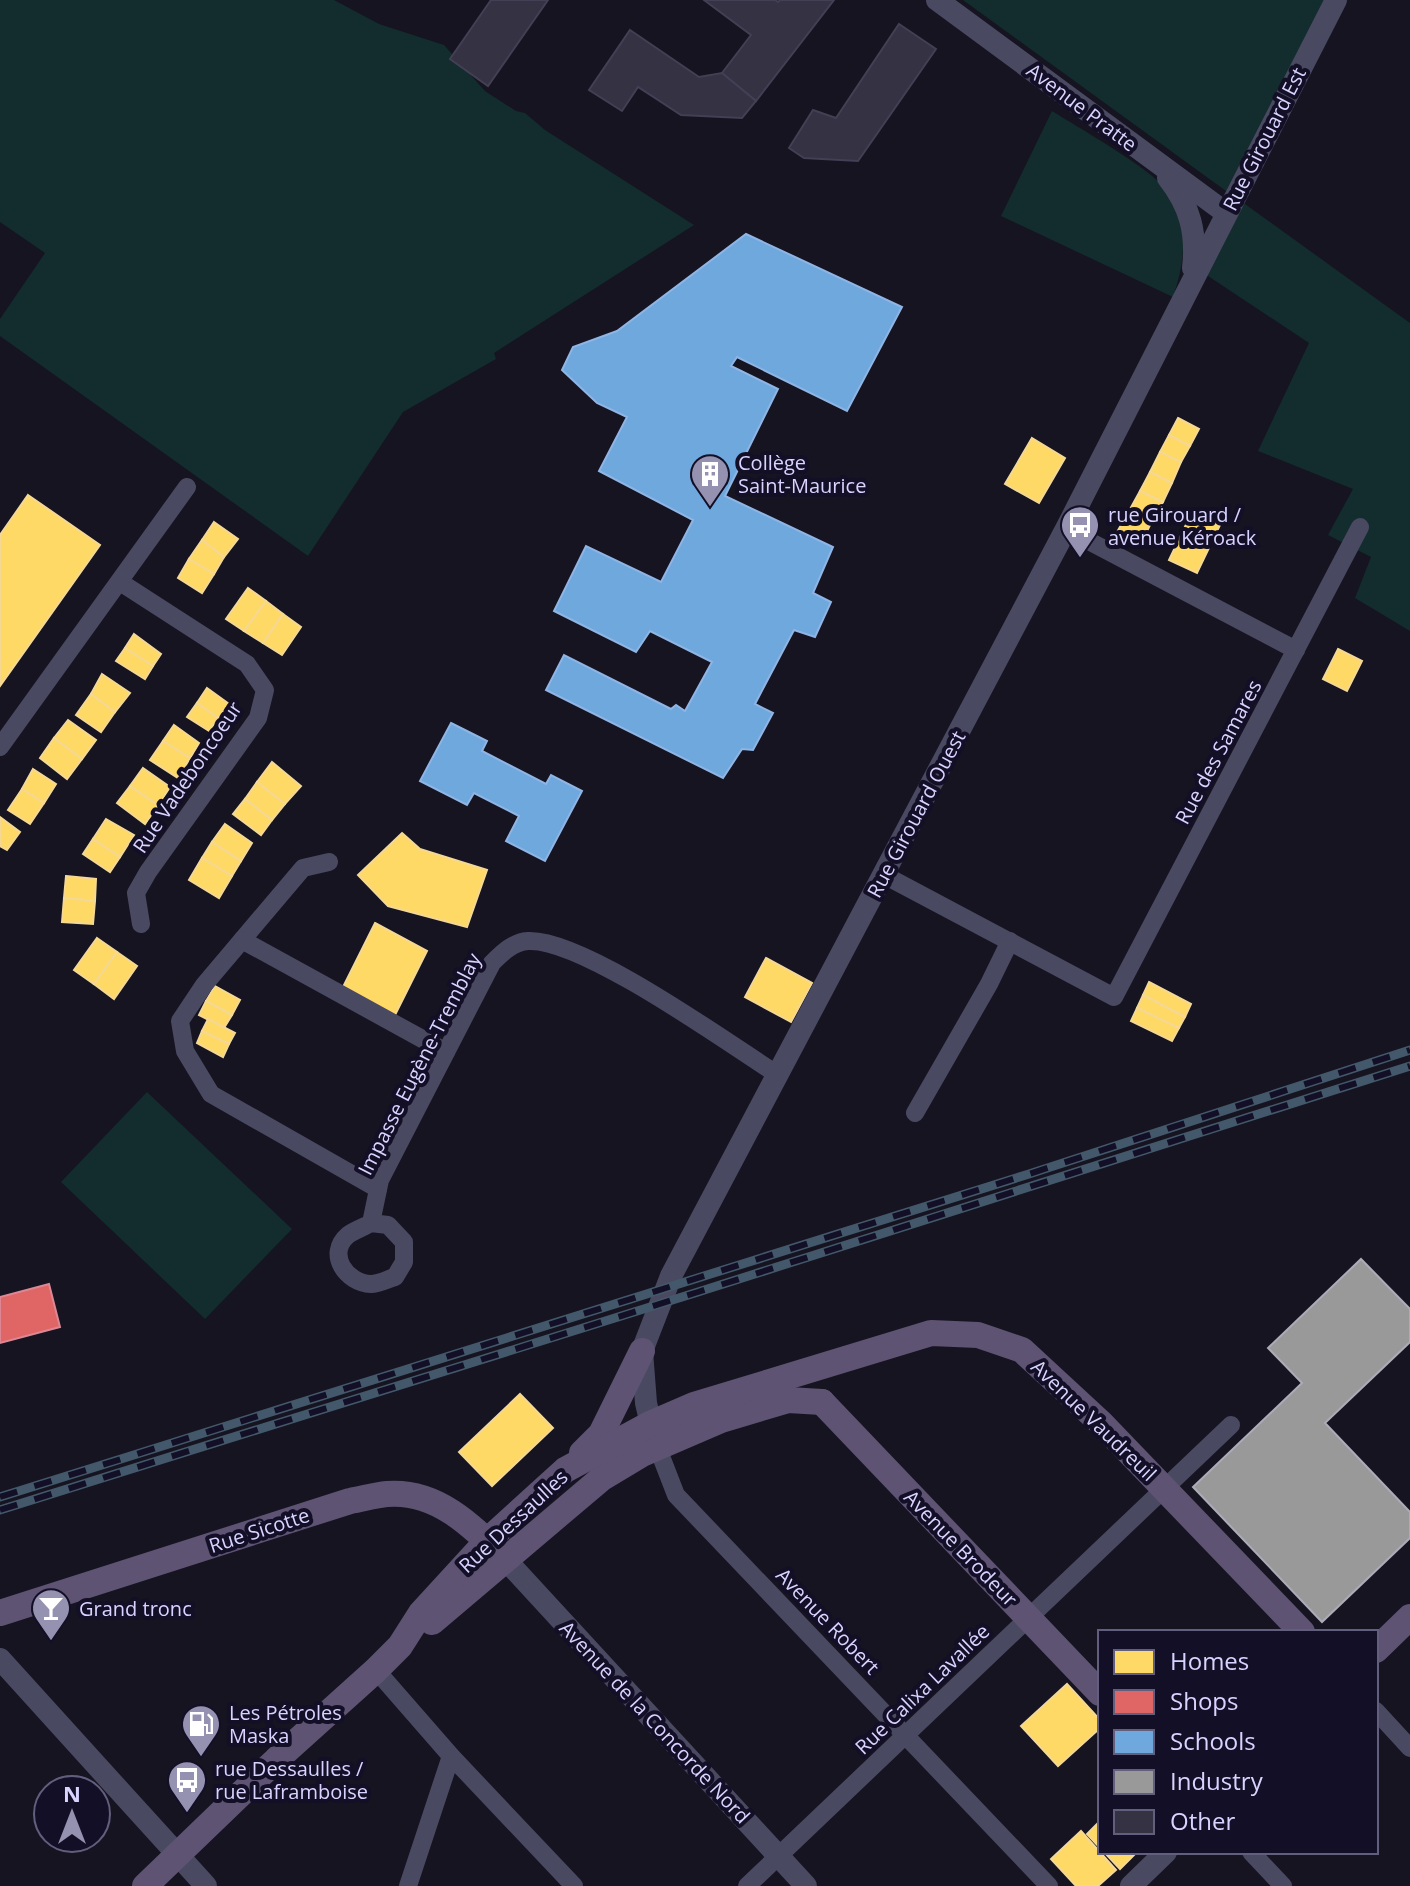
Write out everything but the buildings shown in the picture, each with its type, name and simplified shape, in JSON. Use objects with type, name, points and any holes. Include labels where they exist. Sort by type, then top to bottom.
[{"type":"main road","name":"Avenue Vaudreuil","points":[[832,1364],[931,1333],[978,1335],[1022,1350],[1101,1423],[1300,1630]]},
{"type":"main road","points":[[565,1470],[601,1434],[642,1351]]},
{"type":"main road","points":[[822,1402],[823,1383],[832,1364]]},
{"type":"main road","name":"Rue Dessaulles","points":[[145,1886],[276,1760],[376,1670],[400,1646],[421,1613],[496,1550],[602,1478],[694,1405],[832,1364]]},
{"type":"main road","name":"Rue Dessaulles","points":[[496,1550],[565,1470],[654,1435],[721,1420],[788,1400],[822,1402]]},
{"type":"main road","name":"Avenue Brodeur","points":[[822,1402],[1098,1691]]},
{"type":"main road","name":"Rue Sicotte","points":[[0,1613],[336,1505],[387,1494],[409,1495],[455,1512],[496,1550]]},
{"type":"main road","points":[[1378,1648],[1410,1617]]},
{"type":"street","name":"Avenue Pratte","points":[[937,0],[1226,213]]},
{"type":"street","name":"Rue Girouard Est","points":[[1192,279],[1336,0]]},
{"type":"street","points":[[1154,161],[1178,192],[1192,219],[1195,249],[1192,279]]},
{"type":"street","name":"Rue Girouard Ouest","points":[[642,1351],[671,1276],[1066,529],[1192,279]]},
{"type":"street","points":[[2,741],[187,487]]},
{"type":"street","name":"Rue des Samares","points":[[1010,941],[1114,997],[1360,527]]},
{"type":"street","points":[[1066,529],[1296,650]]},
{"type":"street","name":"Rue Vadeboncoeur","points":[[120,582],[247,664],[265,690],[258,718],[136,893],[141,924]]},
{"type":"street","points":[[329,862],[303,868],[204,985],[180,1021],[185,1051],[211,1094],[378,1189]]},
{"type":"street","points":[[884,875],[1010,941],[989,984],[915,1113]]},
{"type":"street","points":[[242,940],[446,1052]]},
{"type":"street","name":"Impasse Eugène-Tremblay","points":[[371,1223],[378,1189],[492,963],[507,948],[525,941],[549,943],[656,995],[778,1075]]},
{"type":"street","points":[[642,1351],[654,1435]]},
{"type":"street","name":"Rue Calixa Lavallée","points":[[747,1886],[1231,1425]]},
{"type":"street","name":"Avenue Robert","points":[[654,1435],[676,1495],[1049,1886]]},
{"type":"street","name":"Avenue de la Concorde Nord","points":[[496,1550],[806,1886]]},
{"type":"street","points":[[0,1659],[206,1886]]},
{"type":"street","points":[[376,1670],[451,1756],[574,1886]]},
{"type":"street","points":[[1378,1713],[1410,1748]]},
{"type":"street","points":[[408,1886],[451,1756]]},
{"type":"street","points":[[1131,1886],[1164,1854]]},
{"type":"street","points":[[1253,1854],[1283,1886]]},
{"type":"green space","points":[[0,0],[334,0],[379,24],[444,45],[485,91],[516,111],[525,113],[545,130],[694,225],[494,353],[496,359],[403,412],[308,556],[0,336],[0,319],[45,253],[0,222]]},
{"type":"green space","points":[[963,0],[1338,0],[1238,199],[1410,323],[1410,631],[1355,598],[1371,557],[1328,535],[1353,489],[1258,451],[1309,343],[1202,272],[1237,199]]},
{"type":"green space","points":[[1052,111],[1139,166],[1156,179],[1175,201],[1182,225],[1183,249],[1173,297],[1001,216]]},
{"type":"green space","points":[[147,1092],[292,1229],[205,1319],[61,1182]]},
{"type":"railway","points":[[0,1497],[1029,1174],[1410,1050]]},
{"type":"railway","points":[[0,1510],[1410,1066]]},
{"type":"place","name":"Collège Saint-Maurice","points":[[710,508]]},
{"type":"place","name":"rue Girouard / avenue Kéroack","points":[[1080,559]]},
{"type":"place","name":"Grand tronc","points":[[51,1642]]},
{"type":"place","name":"Les Pétroles Maska","points":[[201,1758]]},
{"type":"place","name":"rue Dessaulles / rue Laframboise","points":[[187,1814]]}]
